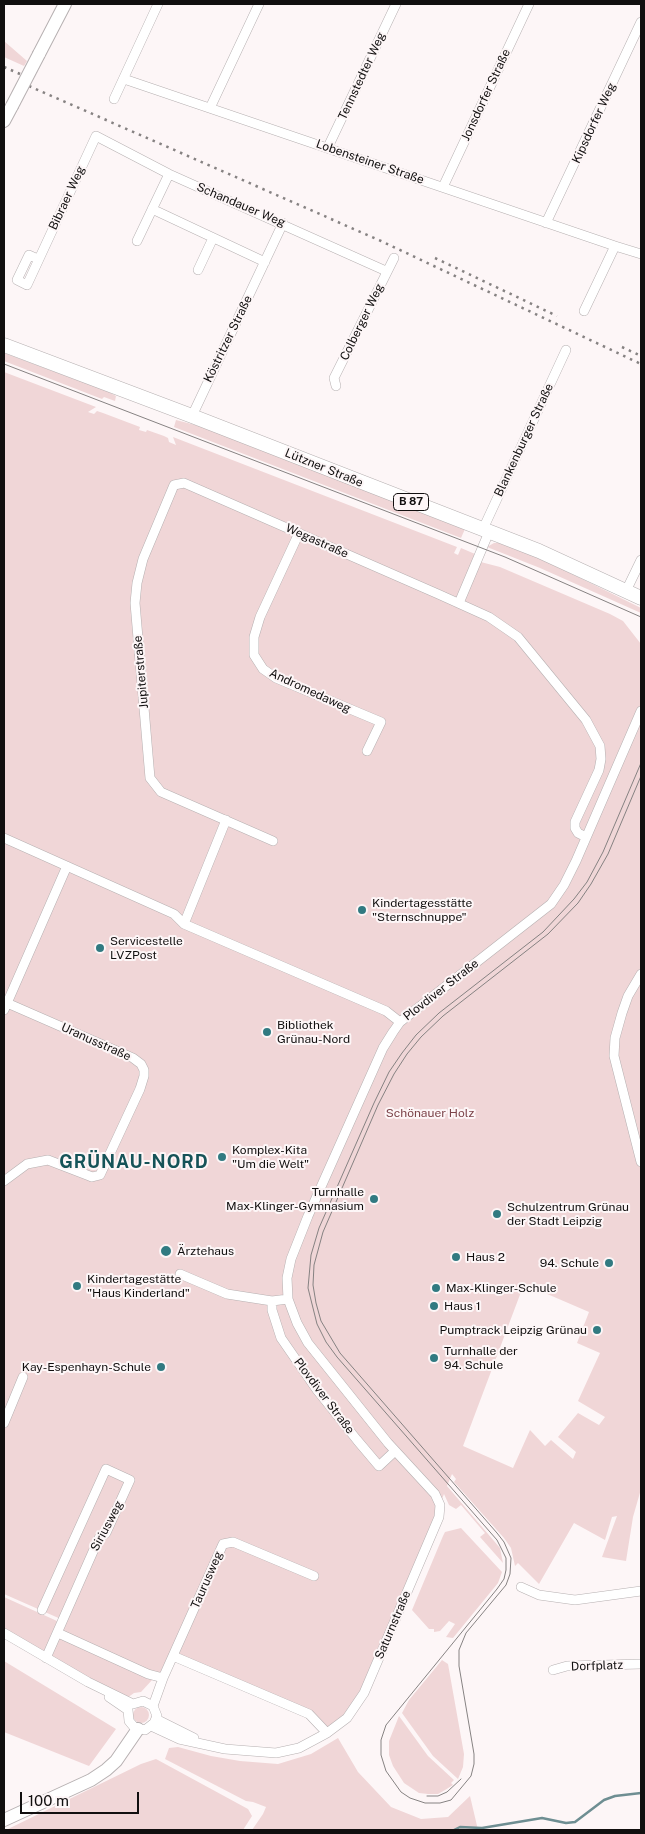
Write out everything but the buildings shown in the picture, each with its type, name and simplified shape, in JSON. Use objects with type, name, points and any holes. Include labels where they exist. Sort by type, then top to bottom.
[{"type":"main road","name":"Lützner Straße","points":[[4,344],[548,555],[641,598]]},
{"type":"street","points":[[4,121],[65,4]]},
{"type":"street","points":[[114,99],[158,4]]},
{"type":"street","points":[[210,108],[260,4]]},
{"type":"street","name":"Tennstedter Weg","points":[[328,147],[396,4]]},
{"type":"street","name":"Jonsdorfer Straße","points":[[443,187],[529,4]]},
{"type":"street","name":"Kipsdorfer Weg","points":[[546,223],[641,22]]},
{"type":"street","name":"Lobensteiner Straße","points":[[124,78],[641,254]]},
{"type":"street","name":"Schandauer Weg","points":[[96,136],[169,174],[284,223],[386,271]]},
{"type":"street","name":"Bibraer Weg","points":[[38,259],[96,136]]},
{"type":"street","points":[[137,241],[169,174]]},
{"type":"street","points":[[152,209],[265,262]]},
{"type":"street","name":"Köstritzer Straße","points":[[192,416],[196,404],[284,223]]},
{"type":"street","points":[[198,270],[213,238]]},
{"type":"street","points":[[584,311],[615,246]]},
{"type":"street","name":"Colberger Weg","points":[[336,386],[334,378],[394,258]]},
{"type":"street","name":"Blankenburger Straße","points":[[486,531],[566,350]]},
{"type":"street","name":"Wegastraße","points":[[174,485],[184,483],[459,603],[489,617],[518,637],[591,727],[600,746],[601,759],[599,770],[575,828],[578,833],[586,837]]},
{"type":"street","name":"Jupiterstraße","points":[[174,485],[144,559],[137,583],[135,603],[150,778],[160,792],[273,841]]},
{"type":"street","points":[[459,603],[486,531]]},
{"type":"street","name":"Andromedaweg","points":[[299,533],[260,617],[254,637],[254,655],[263,670],[276,678],[381,722],[367,752]]},
{"type":"street","points":[[626,591],[641,560]]},
{"type":"street","name":"Plovdiver Straße","points":[[440,1505],[435,1494],[395,1451],[308,1343],[297,1324],[288,1299],[287,1278],[291,1259],[383,1048],[400,1022],[551,904],[564,885],[641,711]]},
{"type":"street","points":[[184,924],[226,820]]},
{"type":"street","points":[[4,838],[171,913],[184,924],[386,1011],[400,1022]]},
{"type":"street","name":"Uranusstraße","points":[[4,1182],[27,1164],[48,1160],[92,1177],[100,1175],[140,1089],[144,1076],[141,1064],[133,1058],[5,1007],[67,866]]},
{"type":"street","points":[[641,974],[628,996],[622,1013],[615,1038],[614,1056],[641,1162]]},
{"type":"street","points":[[180,1274],[227,1294],[272,1301],[288,1299]]},
{"type":"street","name":"Plovdiver Straße","points":[[272,1301],[272,1310],[281,1338],[317,1390],[379,1466],[395,1451]]},
{"type":"street","points":[[4,1423],[23,1377]]},
{"type":"street","name":"Siriusweg","points":[[42,1610],[106,1469],[130,1480],[106,1534],[100,1538],[46,1658]]},
{"type":"street","name":"Saturnstraße","points":[[154,1723],[225,1749],[276,1753],[300,1748],[327,1733],[347,1718],[364,1693],[439,1517],[440,1505]]},
{"type":"street","name":"Taurusweg","points":[[150,1704],[223,1544],[233,1542],[314,1576]]},
{"type":"street","points":[[521,1587],[539,1595],[575,1600],[641,1591]]},
{"type":"street","points":[[4,1633],[131,1707]]},
{"type":"street","points":[[58,1633],[148,1674],[163,1678]]},
{"type":"street","points":[[173,1656],[309,1714],[327,1733]]},
{"type":"street","name":"Dorfplatz","points":[[553,1670],[567,1666],[641,1664]]},
{"type":"street","points":[[139,1701],[150,1704],[156,1712],[154,1723],[145,1730],[134,1727],[128,1718],[131,1707],[139,1701]]},
{"type":"street","points":[[4,1820],[91,1780],[134,1727]]},
{"type":"green space","points":[[4,41],[27,61],[24,66],[4,57]]},
{"type":"green space","points":[[4,353],[107,391],[116,396],[115,401],[104,397],[102,399],[4,361]]},
{"type":"green space","name":"Schönauer Holz","points":[[4,372],[96,407],[88,412],[94,414],[97,411],[103,413],[140,427],[139,430],[146,432],[147,430],[164,436],[168,438],[169,442],[176,445],[173,437],[457,547],[454,553],[458,555],[461,548],[475,554],[473,560],[500,567],[610,614],[623,621],[641,644],[641,1489],[633,1517],[626,1561],[602,1557],[617,1516],[612,1517],[605,1540],[574,1523],[539,1584],[518,1563],[515,1566],[511,1548],[454,1482],[456,1479],[452,1474],[447,1486],[500,1548],[503,1563],[480,1537],[485,1533],[461,1505],[456,1509],[449,1505],[444,1494],[364,1693],[347,1718],[327,1733],[309,1714],[174,1656],[163,1678],[58,1633],[63,1620],[4,1594]],"holes":[[[524,1284],[589,1312],[577,1343],[600,1353],[578,1401],[605,1417],[599,1425],[578,1413],[558,1437],[576,1452],[573,1459],[551,1440],[545,1446],[530,1430],[513,1468],[463,1446]]]},
{"type":"green space","points":[[176,420],[203,427],[465,529],[461,538],[174,427]]},
{"type":"green space","points":[[494,543],[519,549],[568,572],[641,608],[641,613],[540,568],[487,547]]},
{"type":"green space","points":[[461,1528],[502,1572],[498,1583],[453,1638],[446,1637],[455,1624],[449,1621],[440,1631],[434,1632],[434,1629],[429,1629],[412,1610],[445,1532]]},
{"type":"green space","points":[[4,1597],[57,1621],[53,1634],[153,1679],[141,1692],[134,1693],[127,1698],[99,1685],[4,1628]]},
{"type":"green space","points":[[442,1660],[448,1664],[464,1754],[463,1767],[458,1779],[433,1756],[402,1713],[409,1700]]},
{"type":"green space","points":[[4,1661],[116,1729],[89,1766],[4,1732]]},
{"type":"green space","points":[[141,1707],[149,1715],[141,1723],[133,1715]]},
{"type":"green space","points":[[399,1716],[428,1756],[454,1780],[451,1783],[453,1785],[438,1794],[428,1794],[419,1793],[404,1783],[393,1766],[389,1755],[389,1741]]},
{"type":"green space","points":[[338,1738],[358,1772],[391,1807],[421,1819],[448,1817],[470,1796],[478,1830],[252,1830],[266,1807],[246,1801],[165,1759],[169,1748],[178,1747],[211,1756],[240,1761],[278,1764],[311,1754]]},
{"type":"green space","points":[[156,1759],[248,1809],[252,1816],[243,1830],[6,1830],[141,1764]]},
{"type":"waterway","points":[[454,1830],[460,1827],[482,1828],[542,1818],[566,1823],[575,1822],[604,1800],[615,1796],[641,1793]]},
{"type":"tram line","points":[[4,364],[505,557],[641,617]]},
{"type":"tram line","points":[[641,763],[603,852],[587,882],[574,899],[543,932],[439,1013],[416,1035],[389,1072],[319,1228],[311,1255],[308,1288],[317,1324],[326,1342],[497,1540],[506,1558],[504,1579],[386,1725],[381,1740],[381,1755],[386,1771],[401,1792],[410,1798],[425,1803],[440,1803],[451,1800],[471,1776],[474,1754],[459,1666],[459,1650],[466,1633],[506,1585],[510,1574],[511,1558],[504,1542],[497,1533],[340,1353],[321,1321],[313,1285],[314,1265],[323,1232],[378,1105],[407,1054],[421,1037],[443,1016],[548,934],[578,903],[608,854],[641,776]]},
{"type":"tram line","points":[[427,1796],[438,1796],[447,1792],[461,1779]]},
{"type":"railway","points":[[4,67],[20,74]]},
{"type":"railway","points":[[29,86],[381,241],[641,364]]},
{"type":"railway","points":[[435,258],[557,316]]},
{"type":"railway","points":[[622,347],[641,356]]},
{"type":"place","name":"Kindertagesstätte \"Sternschnuppe\"","points":[[362,910]]},
{"type":"place","name":"Servicestelle LVZPost","points":[[100,948]]},
{"type":"place","name":"Bibliothek Grünau-Nord","points":[[267,1032]]},
{"type":"place","name":"Komplex-Kita \"Um die Welt\"","points":[[222,1157]]},
{"type":"place","name":"Turnhalle Max-Klinger-Gymnasium","points":[[374,1199]]},
{"type":"place","name":"Schulzentrum Grünau der Stadt Leipzig","points":[[497,1214]]},
{"type":"place","name":"Ärztehaus","points":[[166,1251]]},
{"type":"place","name":"Haus 2","points":[[456,1257]]},
{"type":"place","name":"94. Schule","points":[[609,1263]]},
{"type":"place","name":"Kindertagestätte \"Haus Kinderland\"","points":[[77,1286]]},
{"type":"place","name":"Max-Klinger-Schule","points":[[436,1288]]},
{"type":"place","name":"Haus 1","points":[[434,1306]]},
{"type":"place","name":"Pumptrack Leipzig Grünau","points":[[597,1330]]},
{"type":"place","name":"Turnhalle der 94. Schule","points":[[434,1358]]},
{"type":"place","name":"Kay-Espenhayn-Schule","points":[[161,1367]]},
{"type":"district","name":"GRÜNAU-NORD","points":[[134,1162]]}]
